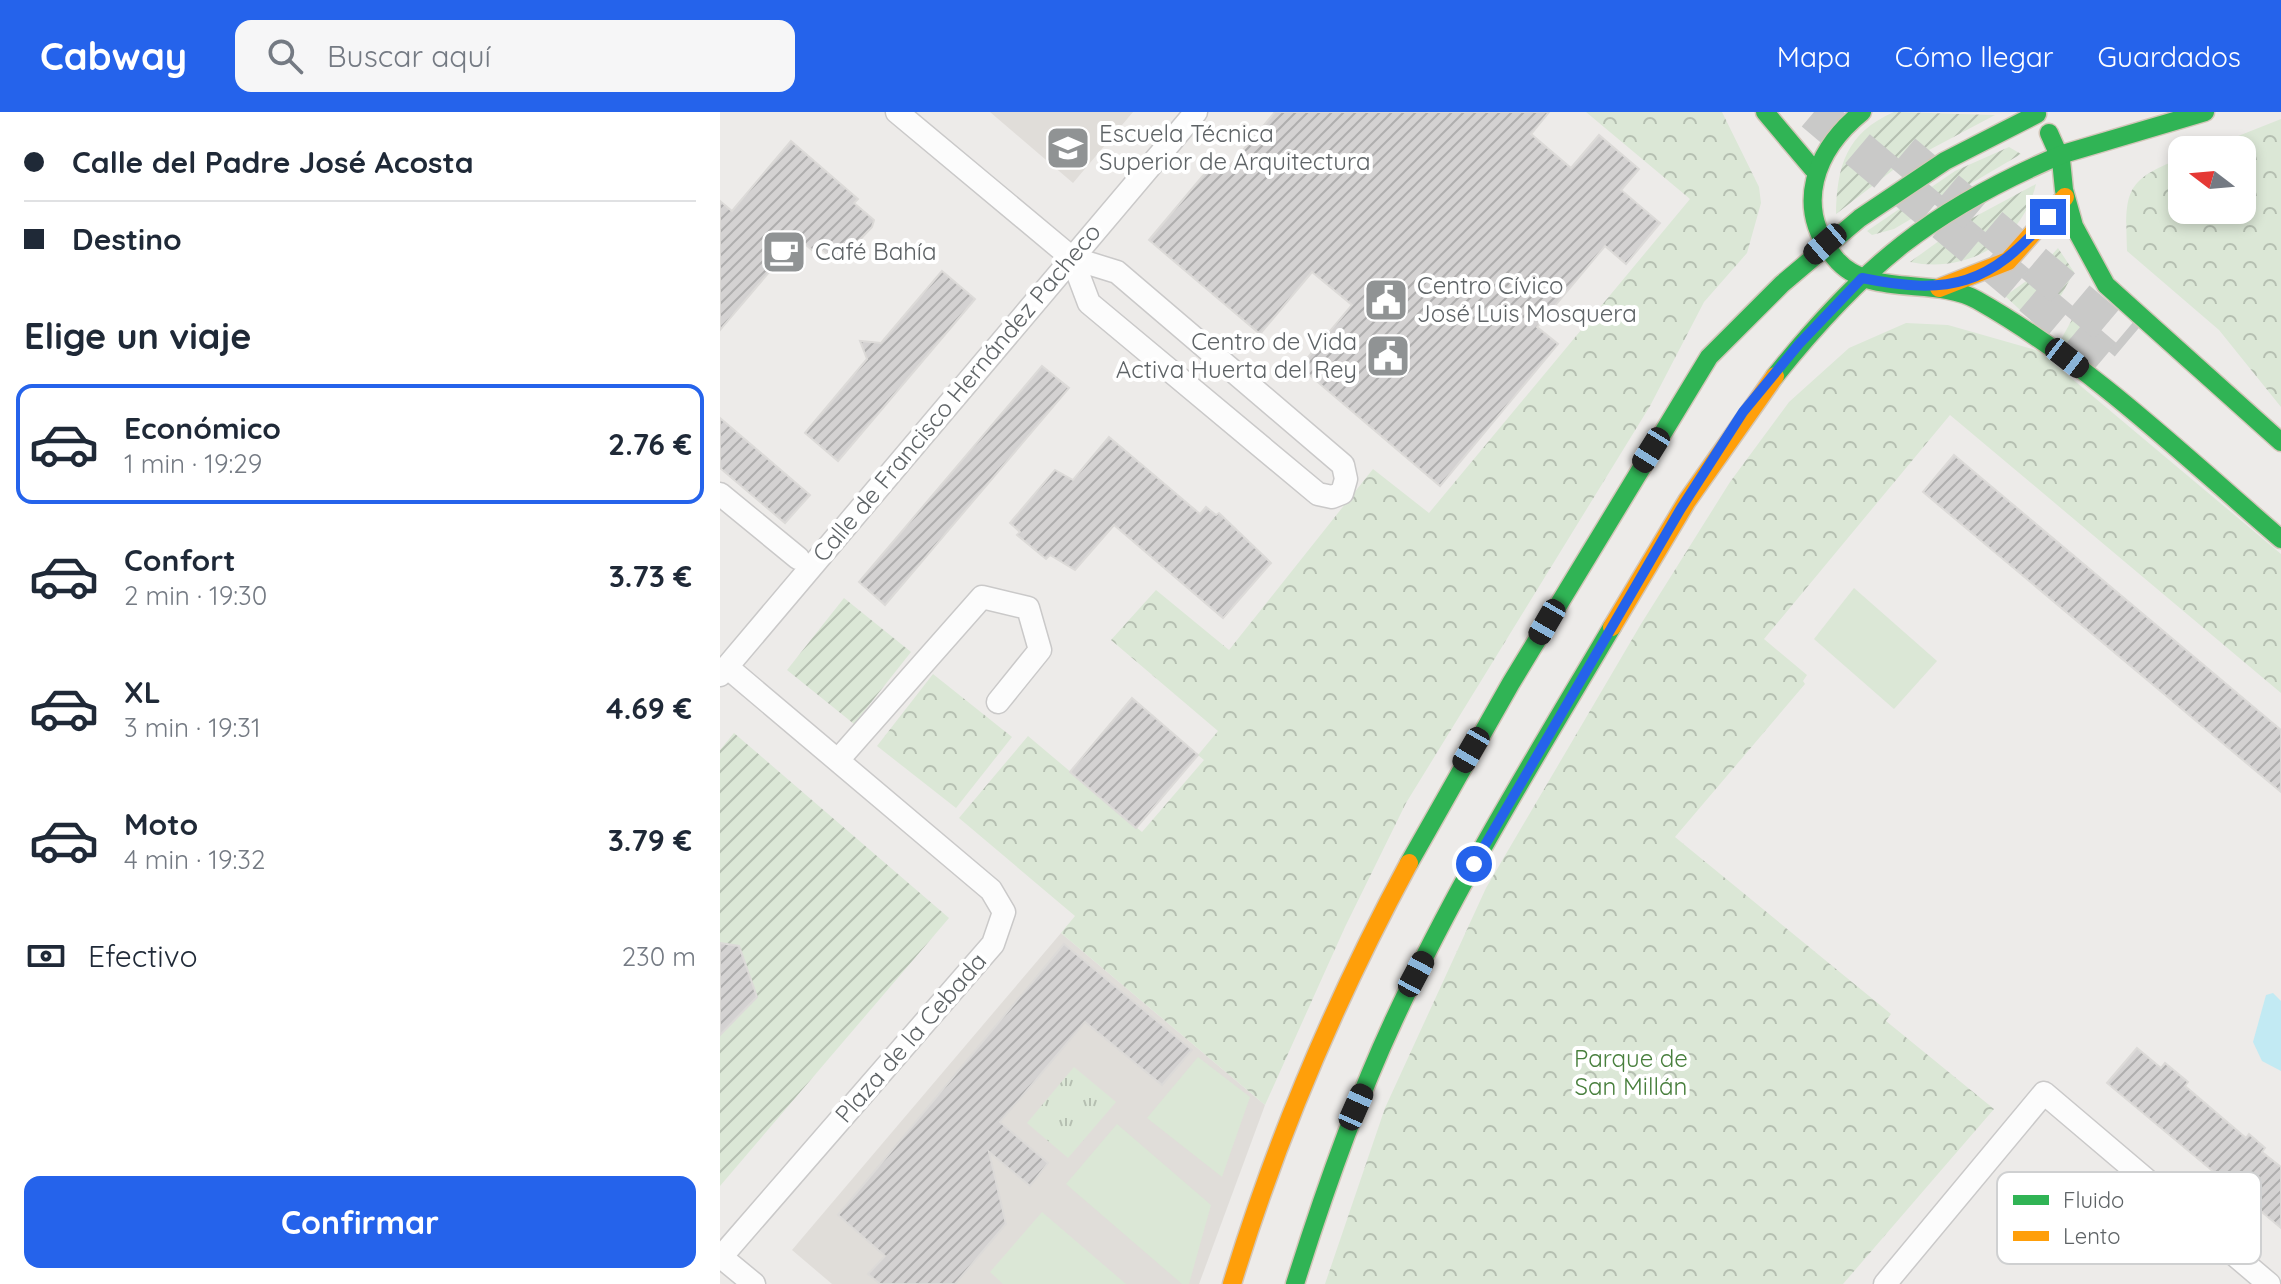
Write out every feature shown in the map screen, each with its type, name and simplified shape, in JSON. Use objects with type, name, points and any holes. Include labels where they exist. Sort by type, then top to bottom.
[{"type":"main road","points":[[1765,112],[1813,169]]},
{"type":"main road","points":[[1862,112],[1846,123],[1813,169],[1812,206],[1825,244],[1862,278],[1900,286],[1939,288],[1967,295],[2025,325],[2281,539]]},
{"type":"main road","points":[[1295,1284],[1356,1107],[1411,985],[1474,864],[1680,510],[1743,412],[1799,344],[1862,278],[1894,248],[1948,209],[2063,154],[2205,112]]},
{"type":"main road","points":[[1232,1284],[1304,1081],[1354,967],[1426,826],[1709,357],[1766,295],[1825,244],[1957,152],[2038,113],[2063,154],[2065,197],[2092,268],[2114,296],[2281,442]]},
{"type":"main road","points":[[1939,288],[2008,261],[2065,197]]},
{"type":"street","points":[[897,112],[1072,258],[1117,272],[1343,465],[1346,479],[1342,493],[1332,497],[1318,494],[1089,303],[1072,258]]},
{"type":"street","name":"Calle de Francisco Hernández Pacheco","points":[[724,671],[1196,112]]},
{"type":"street","points":[[720,494],[798,558]]},
{"type":"street","points":[[838,760],[982,597],[1028,608],[1040,650],[998,702]]},
{"type":"street","name":"Plaza de la Cebada","points":[[721,1257],[993,944],[1004,912],[991,890],[838,760],[724,671]]},
{"type":"street","points":[[1885,1284],[2044,1093],[2137,1172]]},
{"type":"street","points":[[721,1257],[754,1284]]},
{"type":"street","points":[[2245,1264],[2269,1284]]},
{"type":"shaded area","name":"Escuela Técnica Superior de Arquitectura","points":[[990,112],[1133,112],[1073,183]]},
{"type":"shaded area","points":[[1061,933],[1265,1105],[1199,1284],[832,1284],[792,1250]]},
{"type":"green space","points":[[1586,112],[1722,112],[1759,187],[1761,203],[1747,253],[1704,302],[1650,406],[1406,803],[1345,927],[1265,1105],[1061,933],[1075,916],[959,818],[1028,736],[1142,832],[1204,760],[1198,755],[1218,731],[1111,640],[1156,590],[1229,650],[1373,469],[1429,513],[1690,199]]},
{"type":"green space","points":[[1894,112],[1995,115],[1897,167],[1836,214],[1839,181],[1847,153],[1865,130]]},
{"type":"green space","points":[[2281,119],[2281,407],[2219,330],[2127,251],[2128,201],[2132,191],[2149,174],[2168,164],[2168,224],[2256,224],[2256,136],[2238,136]]},
{"type":"green space","points":[[2009,147],[2021,154],[1894,229],[1872,235],[1867,231],[1955,171]]},
{"type":"green space","points":[[2036,184],[2018,222],[1989,249],[1952,263],[1910,262],[1965,222]]},
{"type":"green space","points":[[2058,248],[2074,272],[2042,330],[2005,296],[2032,277]]},
{"type":"green space","points":[[2088,291],[2105,307],[2067,350],[2059,343]]},
{"type":"green space","name":"Parque de San Millán","points":[[1906,323],[1948,325],[2039,351],[2281,554],[2281,693],[1950,415],[1764,639],[1807,675],[1803,681],[1805,684],[1675,837],[1891,1014],[1886,1021],[1994,1109],[1843,1284],[1325,1284],[1385,1108],[1486,888],[1641,624],[1730,482],[1789,402],[1849,348]]},
{"type":"green space","points":[[1854,588],[1937,661],[1894,709],[1814,639]]},
{"type":"green space","points":[[844,598],[911,652],[854,724],[787,670]]},
{"type":"green space","points":[[933,674],[1012,737],[956,808],[877,746]]},
{"type":"green space","points":[[734,733],[949,918],[720,1186],[720,750]]},
{"type":"green space","points":[[1198,1057],[1250,1097],[1222,1177],[1147,1118]]},
{"type":"green space","points":[[1074,1067],[1116,1102],[1068,1158],[1027,1123]]},
{"type":"green space","points":[[1117,1124],[1211,1205],[1189,1284],[1182,1284],[1066,1184]]},
{"type":"green space","points":[[1042,1212],[1126,1284],[1003,1284],[990,1272]]},
{"type":"water","points":[[2273,993],[2281,1001],[2281,1071],[2262,1061],[2253,1042],[2266,995]]},
{"type":"building","name":"Centro Cívico José Luis Mosquera","points":[[1275,112],[1549,112],[1531,134],[1571,168],[1599,135],[1639,169],[1621,190],[1660,223],[1626,264],[1605,246],[1537,327],[1558,344],[1440,486],[1300,367],[1352,305],[1312,272],[1260,334],[1149,240],[1217,159],[1228,168]]},
{"type":"building","points":[[791,141],[858,199],[854,203],[874,220],[872,227],[838,263],[819,247],[813,251],[798,238],[720,330],[720,201],[732,211]]},
{"type":"building","points":[[942,271],[975,299],[838,461],[805,433],[867,359],[860,341],[881,343]]},
{"type":"building","points":[[1042,366],[1069,388],[885,605],[859,582]]},
{"type":"building","points":[[720,418],[810,495],[785,523],[720,468]]},
{"type":"building","points":[[1109,437],[1200,514],[1206,507],[1216,515],[1219,513],[1271,563],[1223,618],[1114,525],[1075,570],[1050,555],[1046,559],[1017,535],[1020,532],[1010,523],[1055,470],[1073,480]]},
{"type":"building","points":[[1954,455],[2281,730],[2281,792],[1923,492]]},
{"type":"building","points":[[1132,698],[1198,755],[1136,828],[1070,772]]},
{"type":"building","points":[[720,943],[739,946],[757,997],[720,1035]]},
{"type":"building","points":[[1064,944],[1192,1050],[1162,1085],[1085,1022],[1000,1122],[1048,1163],[1030,1186],[989,1152],[1006,1224],[955,1284],[880,1284],[868,1274],[885,1256],[838,1215]]},
{"type":"building","points":[[2137,1048],[2161,1068],[2165,1063],[2188,1082],[2185,1086],[2246,1138],[2249,1134],[2265,1148],[2262,1152],[2281,1167],[2281,1228],[2261,1211],[2261,1172],[2214,1172],[2107,1083]]},
{"type":"tunnel","points":[[1814,112],[2106,359]]},
{"type":"tunnel","points":[[1903,153],[2127,342]]},
{"type":"traffic: fast","points":[[1765,112],[1813,169]]},
{"type":"traffic: fast","points":[[1862,112],[1832,144],[1815,180],[1815,219],[1822,239],[1835,258],[1849,271],[1865,278],[1960,293],[2018,325],[2135,412],[2281,539]]},
{"type":"traffic: fast","points":[[2063,154],[2205,112]]},
{"type":"traffic: fast","points":[[1409,863],[1511,683],[1709,357],[1782,284],[1860,218],[1945,161],[2037,114]]},
{"type":"traffic: fast","points":[[2049,133],[2061,160],[2064,190],[2074,226],[2106,285],[2281,442]]},
{"type":"traffic: fast","points":[[1775,376],[1839,302],[1903,244],[1975,196],[2063,154]]},
{"type":"traffic: fast","points":[[1295,1284],[1352,1118],[1417,971],[1498,822],[1612,627]]},
{"type":"traffic: slow","points":[[1939,288],[2008,261],[2065,197]]},
{"type":"traffic: slow","points":[[1612,627],[1687,501],[1775,376]]},
{"type":"traffic: slow","points":[[1232,1284],[1268,1175],[1310,1069],[1357,965],[1409,863]]},
{"type":"place","name":"Escuela Técnica Superior de Arquitectura","points":[[1068,148]]},
{"type":"place","name":"Café Bahía","points":[[784,252]]},
{"type":"place","name":"Centro Cívico José Luis Mosquera","points":[[1386,300]]},
{"type":"place","name":"Centro de Vida Activa Huerta del Rey","points":[[1388,356]]},
{"type":"route","points":[[1474,864],[1680,510],[1743,412],[1799,344],[1862,278],[1900,286],[1939,288],[1968,279],[2008,261],[2048,217]]}]
